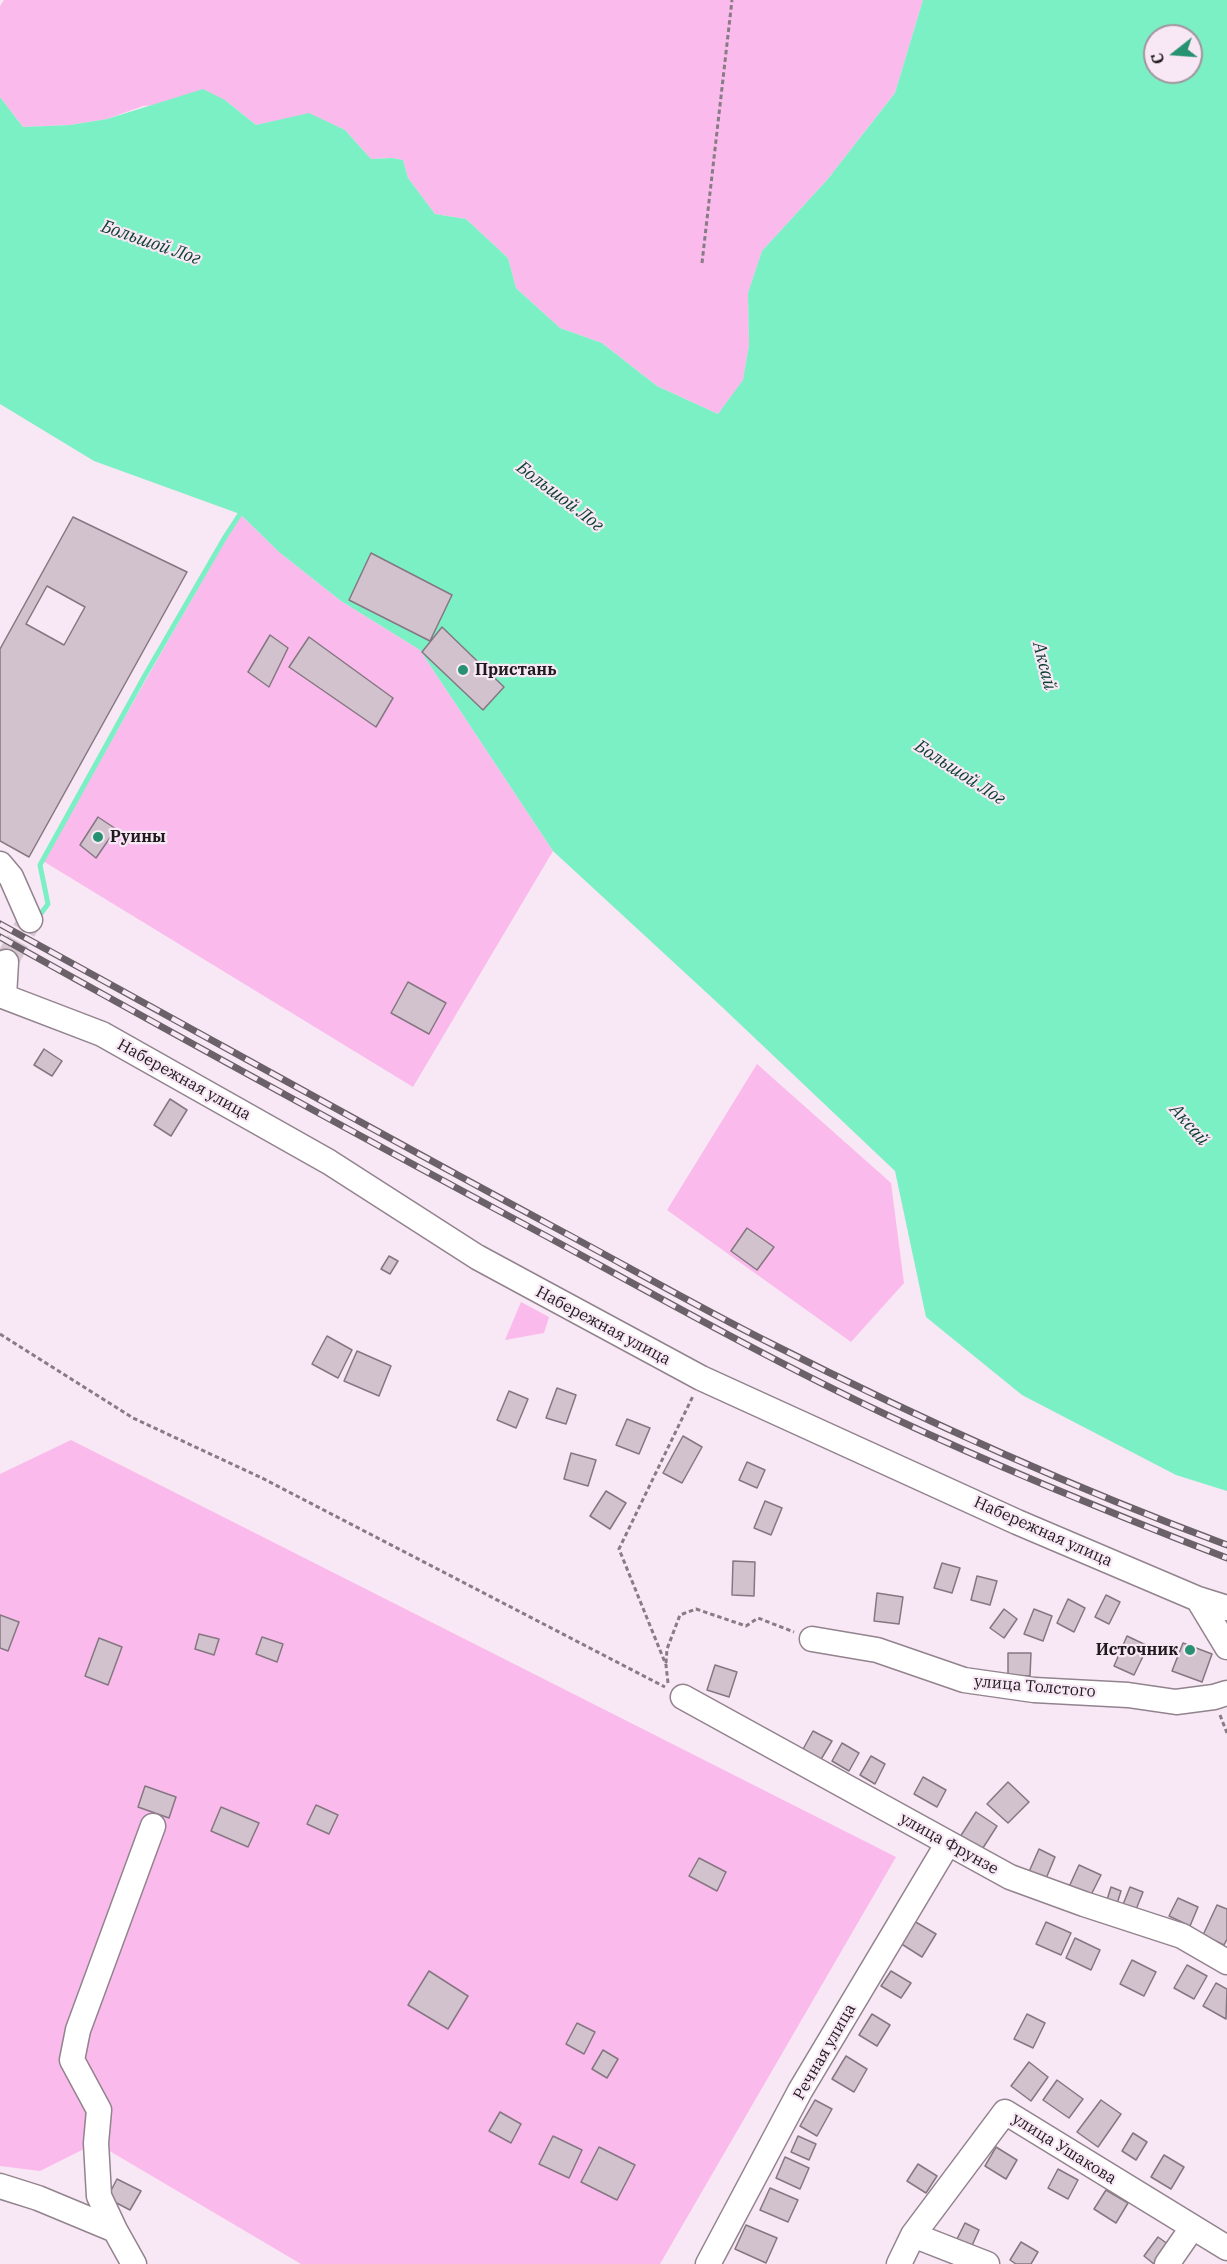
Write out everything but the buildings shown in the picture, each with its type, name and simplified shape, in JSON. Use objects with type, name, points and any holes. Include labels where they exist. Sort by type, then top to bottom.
[{"type":"street","points":[[0,864],[11,877],[30,920]]},
{"type":"street","points":[[2,995],[6,962]]},
{"type":"street","name":"Набережная улица","points":[[2,995],[102,1034],[329,1162],[477,1257],[701,1378],[1017,1522],[1198,1599],[1227,1608]]},
{"type":"street","points":[[1198,1599],[1227,1647]]},
{"type":"street","name":"улица Толстого","points":[[812,1639],[877,1650],[964,1680],[1034,1690],[1128,1695],[1176,1701],[1214,1697],[1227,1693]]},
{"type":"street","name":"улица Фрунзе","points":[[683,1697],[1010,1877],[1182,1936],[1227,1962]]},
{"type":"street","points":[[134,2264],[99,2196],[96,2143],[99,2110],[72,2060],[78,2031],[153,1826]]},
{"type":"street","name":"Речная улица","points":[[708,2264],[800,2091],[948,1843]]},
{"type":"street","name":"улица Ушакова","points":[[898,2264],[913,2235],[1005,2112],[1227,2248]]},
{"type":"street","points":[[0,2186],[38,2198],[115,2230]]},
{"type":"street","points":[[1167,2264],[1192,2228]]},
{"type":"street","points":[[913,2235],[987,2264]]},
{"type":"path","points":[[702,263],[732,0]]},
{"type":"path","points":[[0,1334],[133,1418],[262,1478],[683,1697]]},
{"type":"path","points":[[666,1665],[619,1549],[701,1378]]},
{"type":"path","points":[[683,1697],[666,1681],[667,1649],[680,1615],[696,1609],[746,1626],[758,1618],[812,1639]]},
{"type":"shaded area","points":[[4,0],[923,0],[895,93],[827,180],[762,251],[748,293],[749,345],[743,381],[718,414],[657,386],[602,343],[560,328],[516,288],[508,258],[466,219],[435,214],[408,178],[403,160],[371,159],[345,130],[309,114],[256,125],[225,100],[143,106],[107,119],[70,125],[23,127],[0,97],[0,6]]},
{"type":"shaded area","points":[[240,514],[279,552],[341,601],[420,650],[553,851],[413,1087],[43,861]]},
{"type":"shaded area","points":[[757,1064],[891,1183],[904,1283],[851,1342],[667,1210]]},
{"type":"shaded area","points":[[521,1302],[549,1317],[544,1333],[505,1340]]},
{"type":"shaded area","points":[[71,1440],[896,1857],[660,2264],[301,2264],[96,2143],[40,2171],[0,2166],[0,1474]]},
{"type":"water","points":[[923,0],[1227,0],[1227,1491],[1176,1475],[1022,1395],[926,1317],[895,1171],[553,851],[420,650],[341,601],[279,552],[240,514],[94,461],[0,404],[0,97],[23,127],[70,125],[107,119],[203,89],[225,100],[256,125],[309,113],[345,130],[371,159],[403,160],[408,178],[435,214],[466,219],[508,258],[516,288],[560,328],[602,343],[657,386],[718,414],[743,380],[749,345],[748,293],[762,251],[827,180],[895,93]]},
{"type":"waterway","points":[[36,920],[48,904],[40,865],[144,677],[240,514]]},
{"type":"tunnel","points":[[6,962],[30,920]]},
{"type":"railway","points":[[0,924],[689,1301],[772,1344],[996,1451],[1111,1500],[1227,1545]]},
{"type":"railway","points":[[0,937],[341,1125],[802,1373],[973,1454],[1227,1558]]},
{"type":"place","name":"Пристань","points":[[463,670]]},
{"type":"place","name":"Руины","points":[[98,837]]},
{"type":"place","name":"Источник","points":[[1190,1650]]},
{"type":"water label","name":"Большой Лог","points":[[151,243]]},
{"type":"water label","name":"Большой Лог","points":[[560,497]]},
{"type":"water label","name":"Аксай","points":[[1044,666]]},
{"type":"water label","name":"Большой Лог","points":[[960,773]]},
{"type":"water label","name":"Аксай","points":[[1189,1125]]}]
